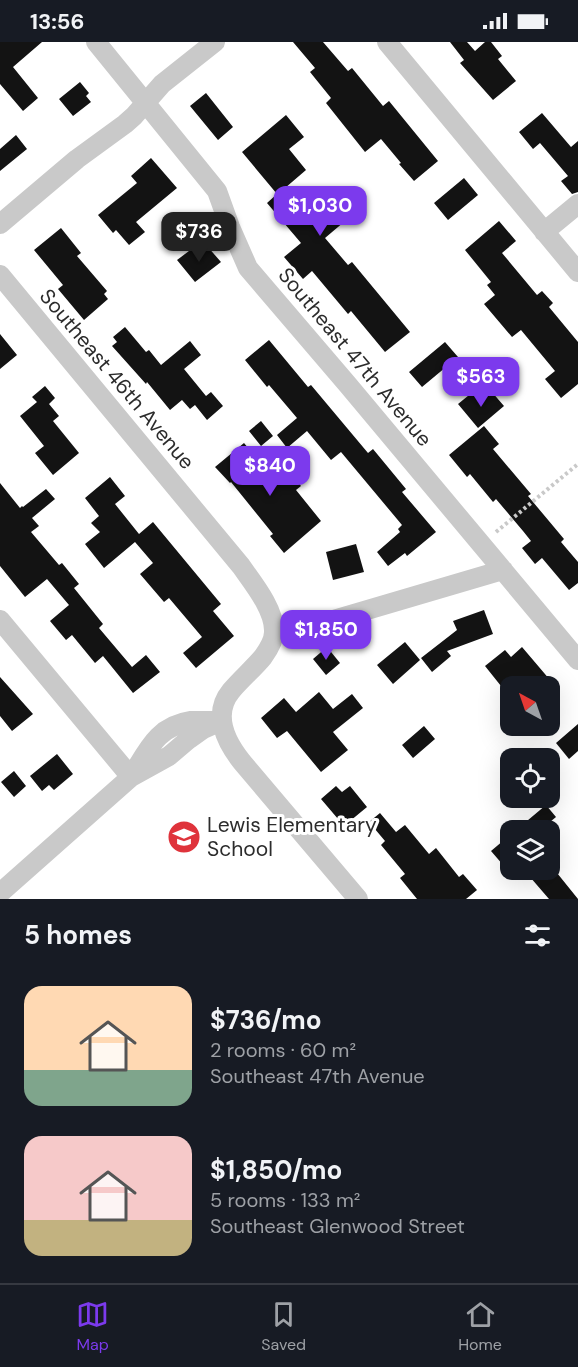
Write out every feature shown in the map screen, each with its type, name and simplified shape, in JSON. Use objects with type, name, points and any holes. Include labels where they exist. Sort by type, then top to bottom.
[{"type":"street","name":"Southeast 47th Avenue","points":[[96,42],[217,191],[248,268],[578,660]]},
{"type":"street","points":[[0,224],[77,159],[125,124],[162,84],[215,42]]},
{"type":"street","points":[[387,42],[578,272]]},
{"type":"street","points":[[544,231],[578,204]]},
{"type":"street","name":"Southeast 46th Avenue","points":[[0,275],[241,566],[258,590],[269,612],[274,633]]},
{"type":"street","points":[[358,899],[237,757],[228,742],[221,721],[228,693],[268,651],[274,633],[323,624],[503,570]]},
{"type":"street","points":[[0,620],[131,777]]},
{"type":"street","points":[[0,893],[131,777],[154,739],[166,728],[179,722],[221,721]]},
{"type":"path","points":[[480,542],[492,535],[578,464]]},
{"type":"building","points":[[0,42],[42,42],[13,67],[38,98],[23,111],[0,84]]},
{"type":"building","points":[[293,42],[323,42],[348,71],[352,68],[383,106],[389,101],[438,161],[414,181],[381,139],[365,152],[326,103],[331,98],[310,72],[315,68]]},
{"type":"building","points":[[450,42],[467,42],[475,51],[485,42],[491,42],[502,56],[498,59],[516,81],[493,100],[460,63],[464,60]]},
{"type":"building","points":[[80,82],[89,93],[86,96],[91,102],[73,116],[59,99]]},
{"type":"building","points":[[206,93],[233,127],[218,140],[190,106]]},
{"type":"building","points":[[542,113],[571,147],[578,141],[578,192],[572,194],[561,181],[568,176],[540,143],[533,149],[519,132]]},
{"type":"building","points":[[286,115],[304,137],[289,149],[306,170],[285,188],[314,222],[338,201],[351,216],[325,238],[348,265],[352,262],[410,332],[385,352],[351,311],[348,314],[312,271],[303,279],[284,257],[301,243],[267,203],[277,194],[242,152]]},
{"type":"building","points":[[16,135],[27,149],[0,171],[0,149]]},
{"type":"building","points":[[151,158],[177,188],[136,222],[145,232],[129,245],[116,230],[113,233],[98,215],[137,183],[131,176]]},
{"type":"building","points":[[464,178],[478,195],[448,220],[434,203]]},
{"type":"building","points":[[499,221],[516,241],[502,253],[537,295],[542,291],[553,303],[549,307],[578,342],[578,384],[561,398],[545,379],[555,371],[521,330],[512,337],[484,304],[495,295],[487,285],[491,282],[465,250]]},
{"type":"building","points":[[61,228],[81,253],[77,256],[107,291],[104,294],[108,299],[84,320],[58,289],[63,285],[34,250]]},
{"type":"building","points":[[207,246],[221,262],[195,282],[177,260],[193,248],[198,254]]},
{"type":"building","points":[[125,327],[146,352],[149,350],[161,365],[190,341],[201,355],[184,369],[206,396],[211,392],[223,406],[207,420],[195,405],[190,409],[182,400],[170,410],[112,346],[117,342],[113,337]]},
{"type":"building","points":[[0,334],[17,355],[0,369]]},
{"type":"building","points":[[269,340],[308,387],[311,385],[368,453],[373,449],[406,489],[402,492],[436,532],[407,556],[405,553],[388,566],[377,552],[400,532],[398,529],[402,525],[341,452],[331,460],[307,431],[287,448],[277,435],[297,418],[245,360]]},
{"type":"building","points":[[445,342],[458,357],[422,387],[409,372]]},
{"type":"building","points":[[45,386],[55,398],[49,404],[59,416],[53,421],[79,453],[53,475],[35,453],[44,446],[20,416],[37,402],[32,397]]},
{"type":"building","points":[[474,391],[480,400],[491,391],[504,406],[478,428],[458,404]]},
{"type":"building","points":[[261,421],[273,436],[261,446],[249,431]]},
{"type":"building","points":[[484,426],[499,444],[493,449],[531,494],[528,496],[564,539],[561,542],[578,562],[578,583],[569,590],[542,558],[535,564],[522,548],[531,541],[496,499],[493,502],[470,474],[467,477],[449,455]]},
{"type":"building","points":[[244,443],[275,480],[288,469],[301,486],[296,490],[321,521],[284,553],[270,536],[273,534],[231,482],[215,467]]},
{"type":"building","points":[[110,477],[125,496],[115,504],[139,534],[153,522],[221,604],[213,611],[234,636],[196,668],[183,653],[202,637],[169,598],[164,602],[140,574],[153,563],[135,542],[104,568],[85,544],[100,532],[91,523],[99,516],[85,498]]},
{"type":"building","points":[[0,483],[20,508],[46,489],[55,499],[32,518],[39,526],[31,532],[59,565],[62,563],[79,584],[74,588],[103,624],[99,628],[132,667],[146,655],[160,672],[133,693],[103,656],[95,663],[72,635],[66,640],[50,621],[69,605],[47,579],[25,597],[0,566]]},
{"type":"building","points":[[356,544],[364,572],[333,580],[326,552]]},
{"type":"building","points":[[484,610],[493,634],[447,651],[451,656],[432,672],[421,658],[457,630],[453,621]]},
{"type":"building","points":[[405,642],[420,660],[393,684],[377,665]]},
{"type":"building","points":[[327,647],[340,663],[326,675],[313,659]]},
{"type":"building","points":[[522,647],[547,676],[500,676],[500,685],[485,666],[505,650],[511,657]]},
{"type":"building","points":[[0,677],[33,714],[12,731],[0,716]]},
{"type":"building","points":[[319,692],[333,709],[352,694],[363,708],[333,732],[348,750],[321,772],[287,731],[277,738],[261,718],[284,698],[296,712]]},
{"type":"building","points":[[578,724],[578,751],[569,759],[556,743]]},
{"type":"building","points":[[424,726],[435,739],[413,758],[402,745]]},
{"type":"building","points":[[57,754],[73,774],[54,790],[49,785],[42,791],[30,776]]},
{"type":"building","points":[[14,771],[26,786],[14,797],[1,782]]},
{"type":"building","points":[[336,786],[342,792],[350,786],[367,807],[344,826],[321,799]]},
{"type":"building","points":[[542,808],[548,808],[556,817],[552,820],[528,820]]},
{"type":"building","points":[[380,813],[396,832],[405,825],[429,854],[436,848],[459,877],[463,874],[477,890],[466,899],[417,899],[400,878],[405,874],[381,845],[385,841],[369,822]]},
{"type":"building","points":[[500,843],[500,861],[491,851]]},
{"type":"building","points":[[560,877],[578,899],[549,899],[533,880],[560,880]]},
{"type":"place","name":"Lewis Elementary School","points":[[184,837]]}]
